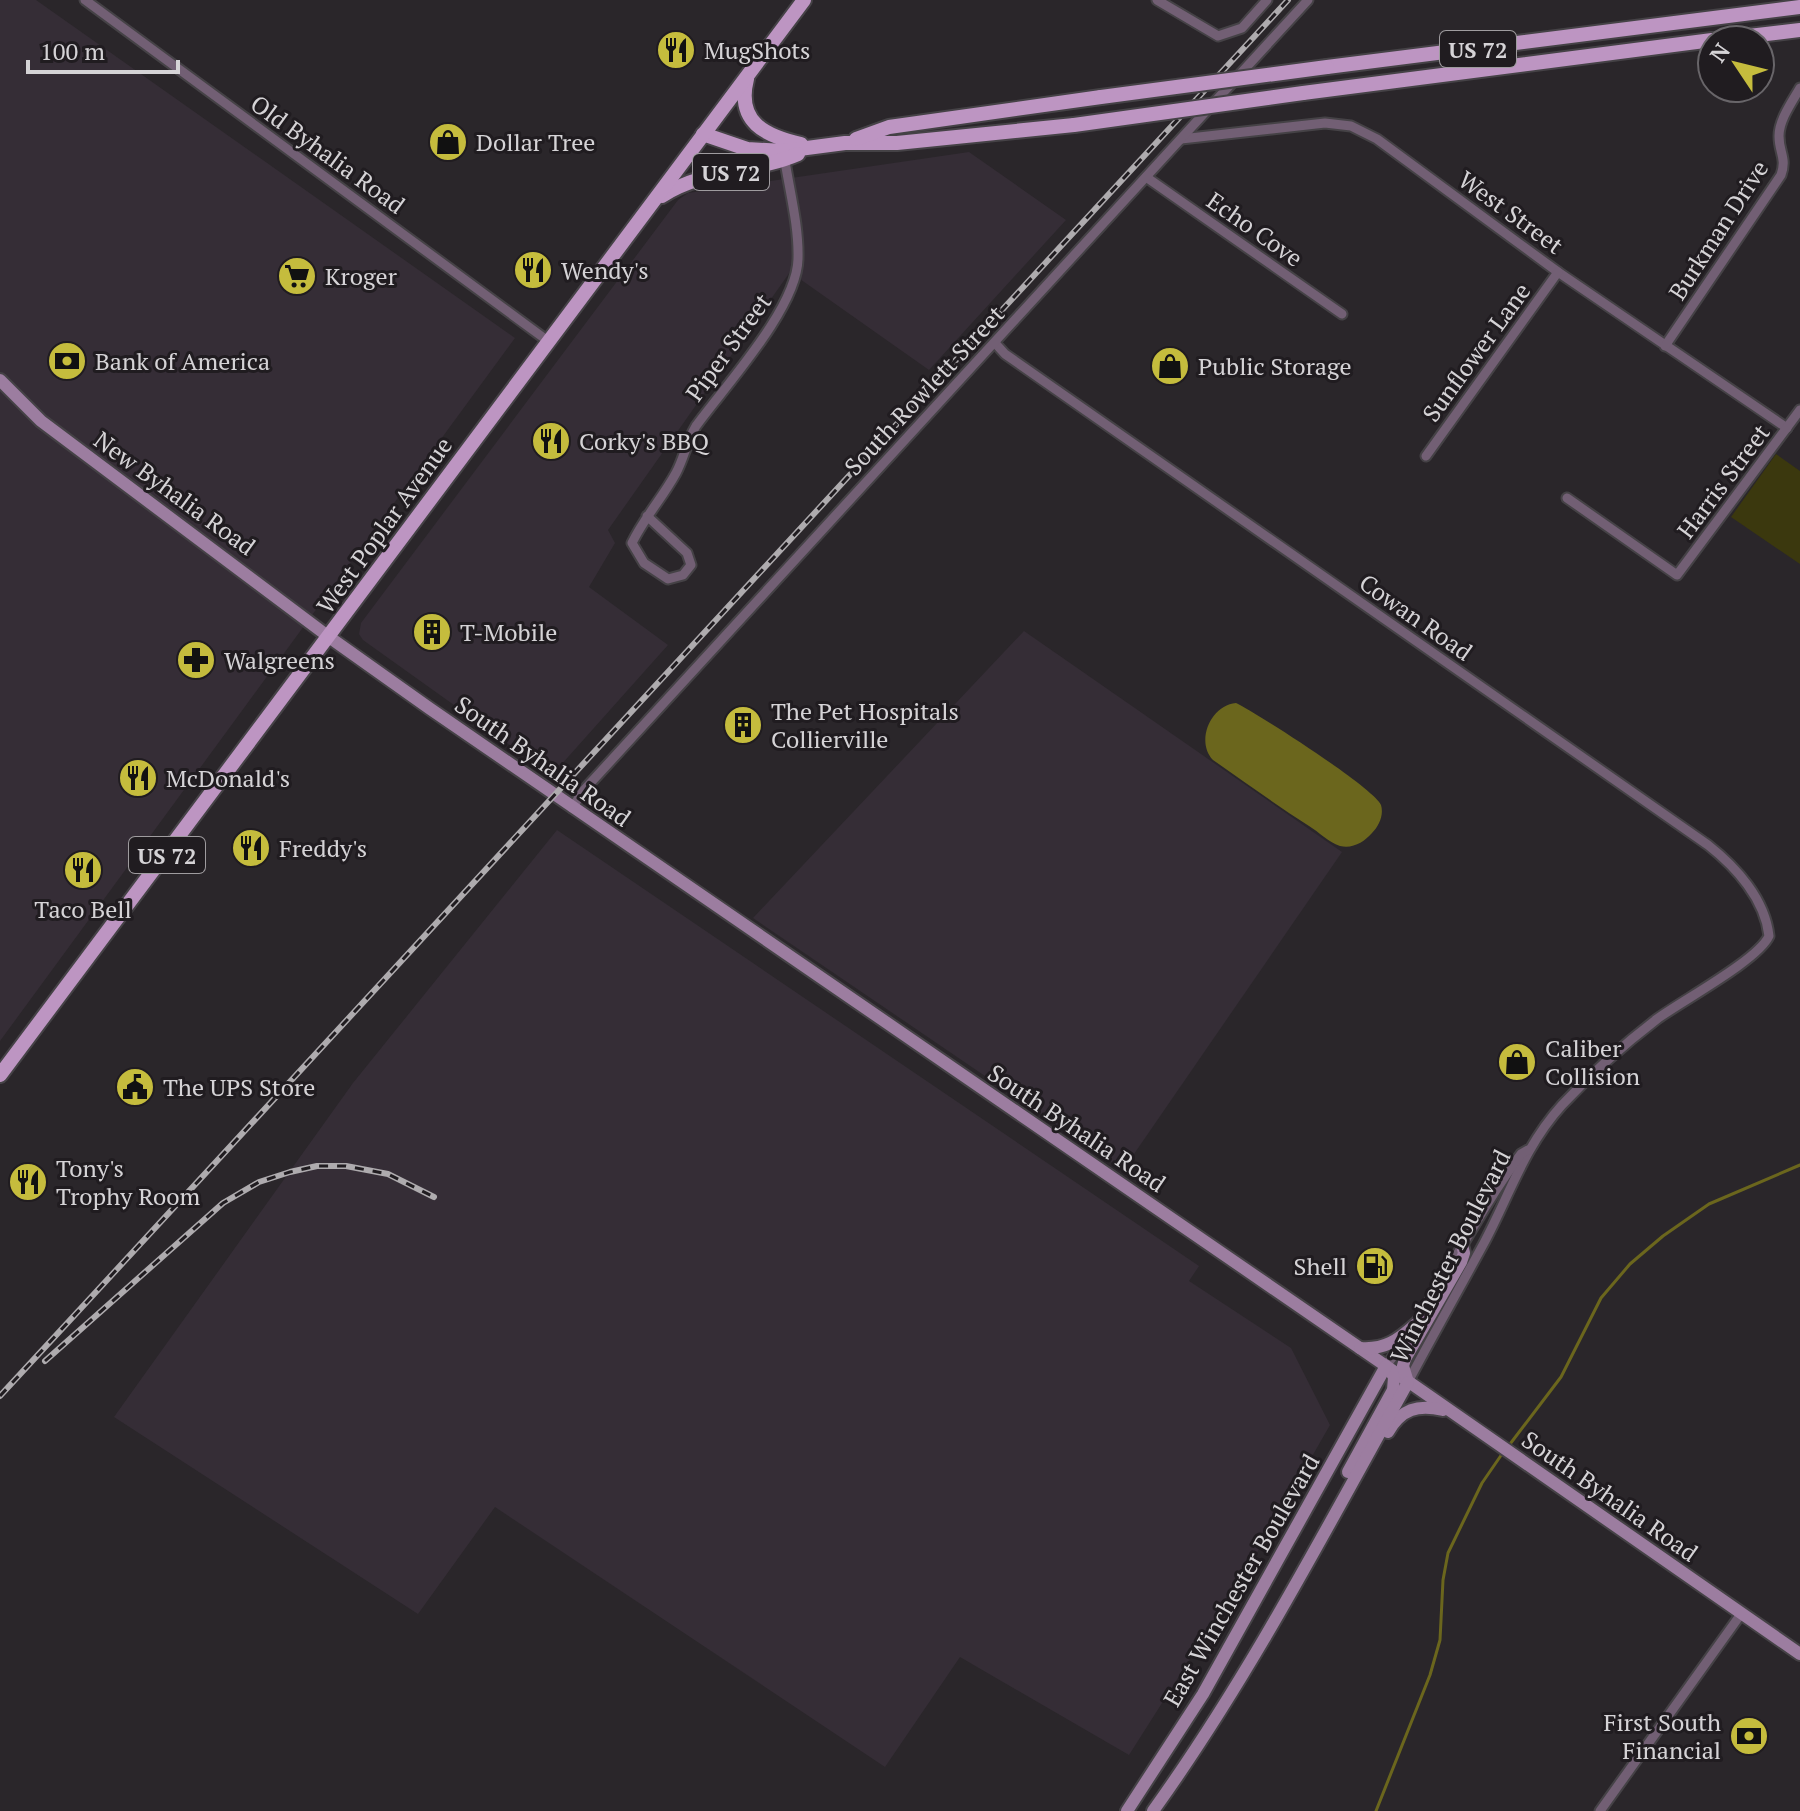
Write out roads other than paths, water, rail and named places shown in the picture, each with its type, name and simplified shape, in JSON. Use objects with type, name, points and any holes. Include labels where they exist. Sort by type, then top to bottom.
[{"type":"main road","name":"West Poplar Avenue","points":[[0,1075],[804,0]]},
{"type":"main road","name":"US 72","points":[[845,143],[889,127],[1800,7]]},
{"type":"main road","points":[[1627,52],[1628,29]]},
{"type":"main road","name":"US 72","points":[[1776,33],[1800,30]]},
{"type":"main road","name":"US 72","points":[[703,134],[747,149],[783,150],[845,143],[897,143],[1074,125],[1696,42]]},
{"type":"main road","points":[[748,74],[744,89],[749,115],[783,150]]},
{"type":"main road","name":"US 72","points":[[652,202],[696,179],[764,166],[783,150]]},
{"type":"main road","name":"New Byhalia Road","points":[[0,380],[41,421],[329,637]]},
{"type":"main road","name":"South Byhalia Road","points":[[329,637],[572,808],[1800,1654]]},
{"type":"main road","points":[[1408,1382],[1403,1366],[1405,1359],[1461,1262],[1464,1253],[1462,1245]]},
{"type":"main road","points":[[1360,1348],[1372,1349],[1392,1343],[1416,1324]]},
{"type":"main road","points":[[1322,1535],[1341,1484],[1393,1390],[1394,1377],[1386,1366]]},
{"type":"main road","name":"East Winchester Boulevard","points":[[1127,1811],[1203,1694],[1386,1366]]},
{"type":"main road","name":"East Winchester Boulevard","points":[[1153,1811],[1195,1750],[1277,1613],[1408,1382]]},
{"type":"main road","points":[[1322,1535],[1330,1530],[1394,1421],[1408,1410],[1424,1406],[1451,1411]]},
{"type":"main road","points":[[1261,1592],[1277,1613]]},
{"type":"street","name":"Old Byhalia Road","points":[[85,0],[548,341]]},
{"type":"street","points":[[1157,0],[1218,36],[1242,28],[1267,0]]},
{"type":"street","name":"South Rowlett Street","points":[[572,808],[584,790],[1308,0]]},
{"type":"street","name":"Burkman Drive","points":[[1665,346],[1781,175],[1785,163],[1780,127],[1800,88]]},
{"type":"street","name":"West Street","points":[[1181,139],[1325,123],[1351,126],[1377,139],[1558,272],[1787,428]]},
{"type":"street","name":"Piper Street","points":[[647,516],[687,553],[691,565],[683,575],[668,579],[644,563],[632,543],[647,516],[677,471],[696,426],[789,296],[798,261],[783,150]]},
{"type":"street","name":"Echo Cove","points":[[1146,177],[1342,314]]},
{"type":"street","name":"Sunflower Lane","points":[[1426,456],[1558,272]]},
{"type":"street","name":"Cowan Road","points":[[995,343],[1005,354],[1723,857],[1745,882],[1765,917],[1769,936],[1758,952]]},
{"type":"street","name":"Harris Street","points":[[1567,498],[1677,575],[1800,410]]},
{"type":"street","name":"Winchester Boulevard","points":[[1408,1382],[1485,1242],[1528,1150],[1561,1106],[1637,1035],[1758,952]]},
{"type":"street","name":"Winchester Boulevard","points":[[1386,1366],[1416,1324],[1506,1173],[1528,1150]]},
{"type":"street","points":[[1600,1811],[1741,1614]]},
{"type":"waterway","points":[[1507,1448],[1561,1377],[1601,1298],[1630,1264],[1709,1204],[1800,1165]]},
{"type":"waterway","points":[[1376,1811],[1430,1675],[1440,1640],[1443,1580],[1448,1553],[1482,1483],[1502,1454]]},
{"type":"railway","points":[[0,1396],[1288,0]]},
{"type":"railway","points":[[45,1361],[223,1203],[259,1182],[317,1166],[346,1166],[388,1174],[434,1197]]},
{"type":"place","name":"MugShots","points":[[676,50]]},
{"type":"place","name":"Dollar Tree","points":[[448,142]]},
{"type":"place","name":"Wendy's","points":[[533,270]]},
{"type":"place","name":"Kroger","points":[[297,276]]},
{"type":"place","name":"Bank of America","points":[[67,361]]},
{"type":"place","name":"Public Storage","points":[[1170,366]]},
{"type":"place","name":"Corky's BBQ","points":[[551,441]]},
{"type":"place","name":"T-Mobile","points":[[432,632]]},
{"type":"place","name":"Walgreens","points":[[196,660]]},
{"type":"place","name":"The Pet Hospitals Collierville","points":[[743,725]]},
{"type":"place","name":"McDonald's","points":[[138,778]]},
{"type":"place","name":"Freddy's","points":[[251,848]]},
{"type":"place","name":"Taco Bell","points":[[83,870]]},
{"type":"place","name":"Caliber Collision","points":[[1517,1062]]},
{"type":"place","name":"The UPS Store","points":[[135,1087]]},
{"type":"place","name":"Tony's Trophy Room","points":[[28,1182]]},
{"type":"place","name":"Shell","points":[[1375,1266]]},
{"type":"place","name":"First South Financial","points":[[1749,1736]]}]
